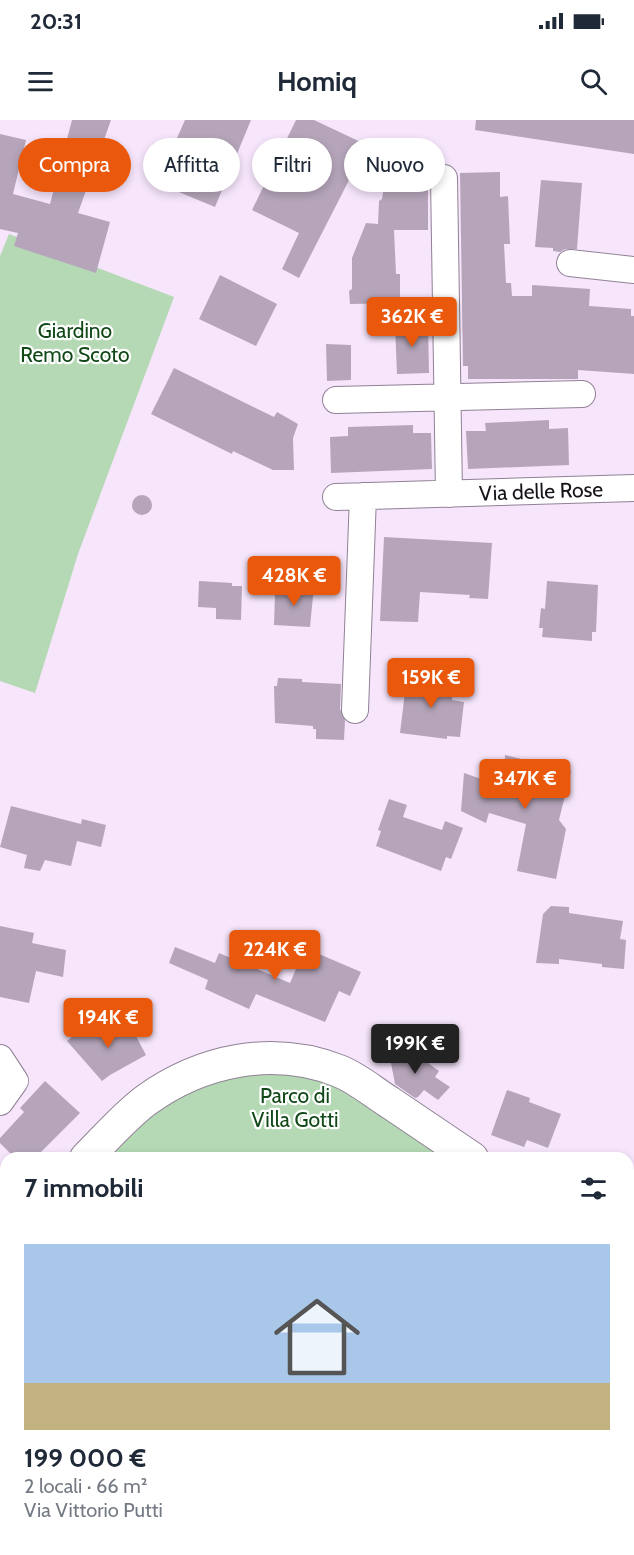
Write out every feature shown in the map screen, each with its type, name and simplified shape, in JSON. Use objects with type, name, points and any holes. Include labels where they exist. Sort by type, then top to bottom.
[{"type":"street","name":"Via delle Rose","points":[[444,192],[449,494]]},
{"type":"street","points":[[570,263],[634,270]]},
{"type":"street","points":[[336,400],[582,394]]},
{"type":"street","name":"Via delle Rose","points":[[336,497],[634,488]]},
{"type":"street","points":[[355,710],[363,496]]},
{"type":"street","points":[[0,1058],[15,1081],[0,1102]]},
{"type":"street","points":[[92,1152],[144,1102],[177,1081],[210,1066],[242,1059],[313,1062],[341,1071],[463,1152]]},
{"type":"green space","name":"Giardino Remo Scoto","points":[[9,234],[174,297],[78,554],[35,693],[0,681],[0,256]]},
{"type":"green space","name":"Parco di Villa Gotti","points":[[303,1055],[466,1152],[84,1152],[115,1111]]},
{"type":"building","points":[[72,120],[111,120],[105,138],[67,138]]},
{"type":"building","points":[[185,120],[251,120],[240,147],[240,138],[177,138]]},
{"type":"building","points":[[296,120],[314,120],[352,138],[344,138],[344,190],[299,278],[282,269],[299,233],[252,210],[261,192],[332,192],[332,138],[287,138]]},
{"type":"building","points":[[476,120],[634,120],[634,154],[475,130]]},
{"type":"building","points":[[0,134],[18,138],[18,173],[13,194],[50,204],[53,192],[85,192],[78,213],[110,222],[96,273],[14,246],[18,233],[0,229]]},
{"type":"building","points":[[500,172],[500,197],[508,196],[510,244],[504,244],[506,283],[511,283],[512,296],[532,296],[532,285],[590,289],[589,306],[631,309],[631,316],[634,316],[634,374],[578,370],[578,379],[468,379],[468,366],[463,366],[460,173]]},
{"type":"building","points":[[541,180],[582,183],[577,249],[565,249],[560,252],[553,251],[553,248],[535,247]]},
{"type":"building","points":[[179,192],[221,192],[215,207]]},
{"type":"building","points":[[383,192],[428,192],[428,230],[394,230],[396,274],[400,274],[400,303],[350,304],[352,258],[366,223],[378,224],[379,201],[382,199]]},
{"type":"building","points":[[220,275],[277,304],[256,346],[199,319]]},
{"type":"building","points":[[428,323],[429,373],[397,374],[395,324]]},
{"type":"building","points":[[326,344],[351,345],[351,380],[327,381]]},
{"type":"building","points":[[174,368],[274,417],[277,412],[298,424],[293,438],[294,470],[273,470],[233,451],[232,454],[151,414]]},
{"type":"building","points":[[549,420],[549,429],[568,428],[569,465],[468,469],[466,431],[486,431],[485,423]]},
{"type":"building","points":[[413,425],[413,433],[431,433],[432,469],[331,473],[330,437],[348,436],[348,427]]},
{"type":"building","points":[[138,495],[146,495],[152,501],[152,509],[146,515],[138,515],[132,509],[132,501]]},
{"type":"building","points":[[384,537],[492,543],[488,599],[469,598],[470,595],[420,592],[418,622],[380,621]]},
{"type":"building","points":[[199,581],[232,583],[232,586],[242,586],[241,620],[216,619],[216,608],[198,607]]},
{"type":"building","points":[[547,581],[598,585],[596,632],[592,632],[592,641],[542,637],[543,628],[539,628],[541,608],[545,609]]},
{"type":"building","points":[[314,586],[310,627],[274,625],[275,594],[290,595],[290,587]]},
{"type":"building","points":[[407,676],[454,682],[452,700],[464,702],[460,737],[447,736],[447,739],[400,733]]},
{"type":"building","points":[[278,678],[341,684],[340,709],[345,720],[344,740],[316,739],[316,729],[313,729],[313,726],[275,723],[274,686],[277,686]]},
{"type":"building","points":[[505,755],[571,771],[559,820],[566,829],[556,879],[517,871],[526,824],[489,813],[486,823],[461,811],[464,773],[504,787]]},
{"type":"building","points":[[389,799],[407,805],[403,817],[442,830],[445,821],[463,828],[451,859],[446,857],[441,871],[376,846],[381,831],[378,830]]},
{"type":"building","points":[[11,806],[81,824],[82,819],[106,825],[101,847],[77,841],[71,866],[45,860],[40,871],[24,868],[27,855],[0,847]]},
{"type":"building","points":[[551,906],[569,907],[569,913],[623,921],[620,939],[626,940],[624,969],[559,959],[559,964],[536,963],[543,914]]},
{"type":"building","points":[[0,926],[34,933],[32,943],[66,950],[63,977],[36,971],[29,1003],[0,997]]},
{"type":"building","points":[[175,947],[215,963],[219,953],[290,983],[305,948],[361,972],[350,996],[339,991],[325,1022],[256,994],[249,1009],[205,989],[208,980],[169,963]]},
{"type":"building","points":[[127,1019],[146,1055],[102,1081],[67,1041],[84,1027],[94,1037]]},
{"type":"building","points":[[387,1042],[408,1058],[413,1052],[439,1071],[435,1077],[450,1087],[438,1100],[424,1090],[415,1098],[395,1084]]},
{"type":"building","points":[[45,1081],[80,1113],[41,1152],[9,1152],[0,1143],[0,1138],[24,1112],[20,1108]]},
{"type":"building","points":[[507,1090],[530,1098],[529,1102],[561,1114],[548,1148],[527,1140],[524,1147],[491,1135]]}]
